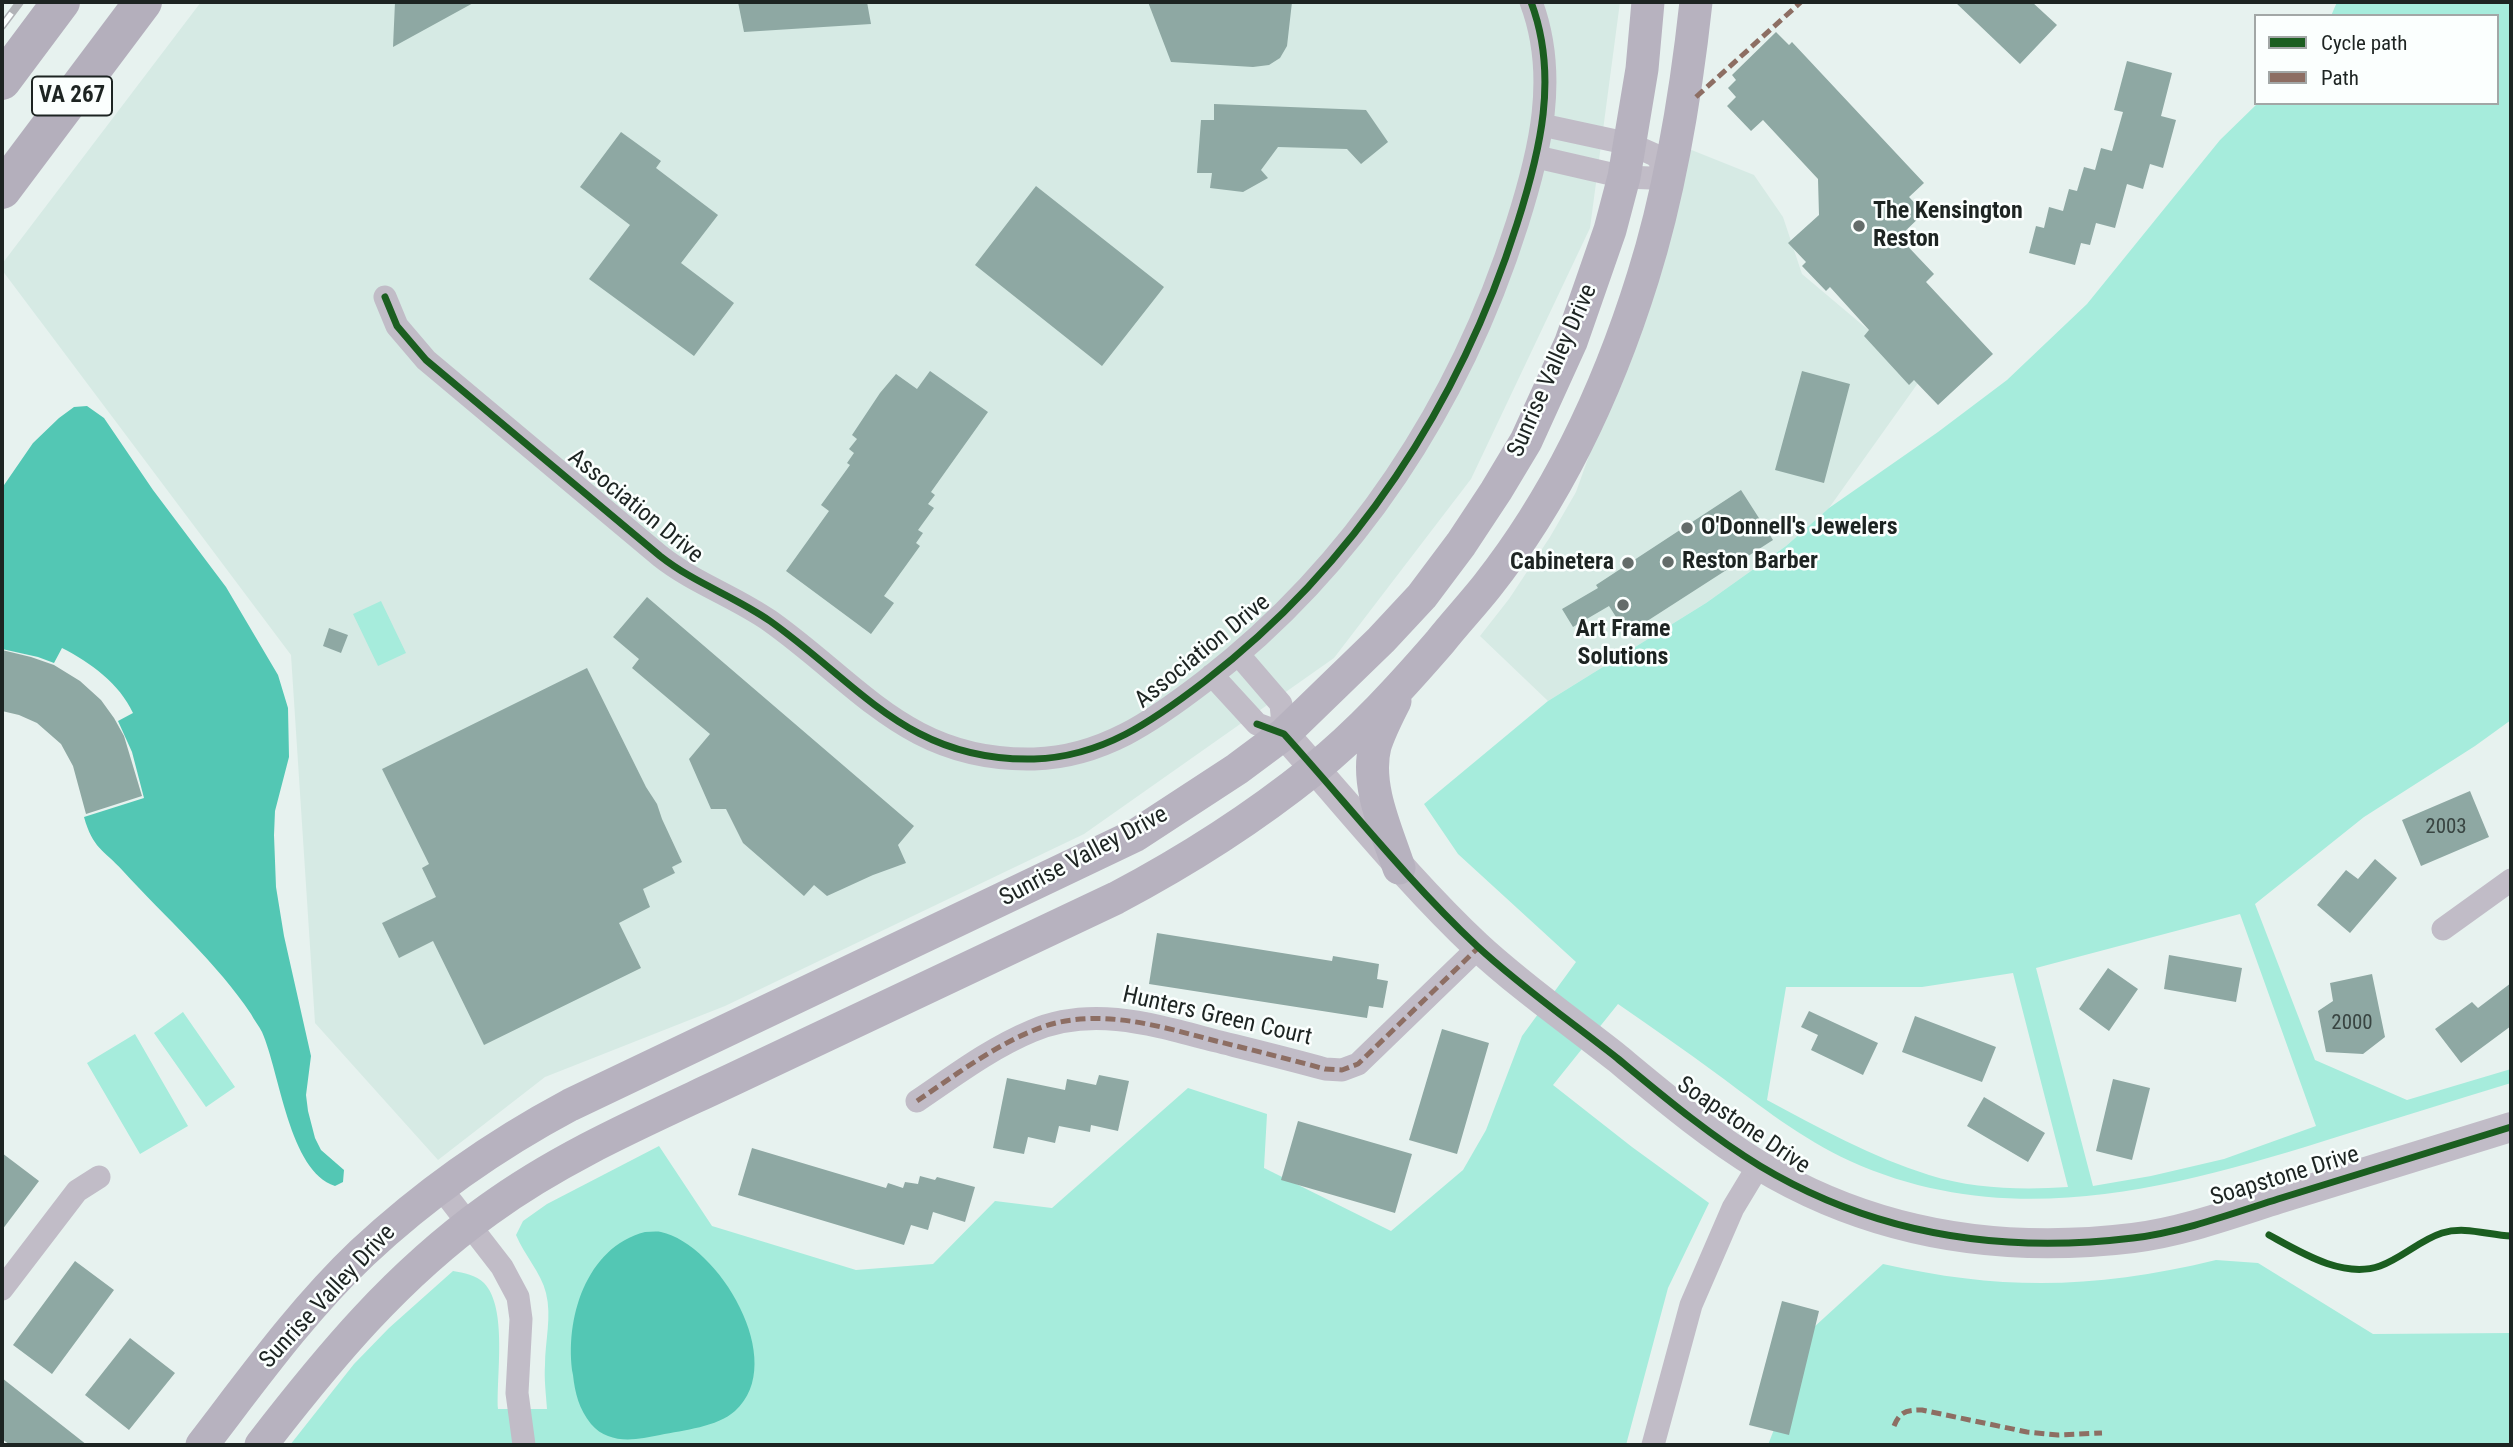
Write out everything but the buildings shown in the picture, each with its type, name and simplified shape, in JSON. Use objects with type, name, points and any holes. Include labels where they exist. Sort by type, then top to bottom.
[{"type":"highway","points":[[2,81],[61,2]]},
{"type":"highway","name":"VA 267","points":[[2,190],[143,2]]},
{"type":"main road","name":"Sunrise Valley Drive","points":[[202,1445],[289,1333],[360,1255],[440,1187],[513,1138],[570,1105],[1136,835],[1237,769],[1283,734],[1345,677],[1422,596],[1461,544],[1526,440],[1571,342],[1610,230],[1624,177],[1642,69],[1648,2]]},
{"type":"main road","name":"Sunrise Valley Drive","points":[[261,1445],[329,1358],[369,1313],[469,1224],[520,1188],[610,1138],[1139,886],[1265,807],[1315,769],[1403,686],[1488,585],[1534,518],[1567,460],[1606,378],[1628,323],[1650,255],[1686,87],[1696,2]]},
{"type":"main road","points":[[1399,868],[1377,800],[1373,771],[1375,747],[1403,686]]},
{"type":"street","name":"Association Drive","points":[[385,296],[397,327],[426,360],[660,556],[688,576],[768,620],[871,703],[912,731],[956,748],[1007,758],[1049,758],[1072,754],[1104,745],[1140,727],[1238,654],[1300,595],[1358,530],[1424,435],[1464,360],[1496,285],[1537,157],[1546,73],[1531,2]]},
{"type":"street","points":[[1537,157],[1624,177],[1651,178],[1670,170],[1655,155],[1630,144],[1542,125]]},
{"type":"street","name":"Association Drive","points":[[1212,675],[1257,724],[1283,734],[1281,704],[1238,654]]},
{"type":"street","name":"Soapstone Drive","points":[[1283,734],[1399,868],[1479,947],[1669,1100],[1759,1165],[1851,1211],[1959,1238],[2026,1245],[2138,1237],[2196,1224],[2511,1127]]},
{"type":"street","points":[[2442,929],[2511,880]]},
{"type":"street","name":"Hunters Green Court","points":[[917,1101],[1008,1042],[1034,1030],[1064,1021],[1088,1018],[1140,1021],[1325,1069],[1342,1070],[1358,1064],[1479,947]]},
{"type":"street","points":[[1653,1445],[1691,1305],[1733,1208],[1759,1165]]},
{"type":"street","points":[[2,1289],[66,1203],[77,1191],[99,1177]]},
{"type":"street","points":[[440,1187],[510,1279],[520,1306],[517,1393],[524,1445]]},
{"type":"shaded area","points":[[201,2],[1620,2],[1590,228],[1471,479],[1334,658],[1084,834],[725,1006],[545,1077],[438,1160],[315,1023],[291,655],[2,270],[2,264]]},
{"type":"shaded area","points":[[2337,2],[2511,2],[2511,720],[2364,817],[2255,904],[2315,1060],[2407,1100],[2511,1069],[2511,1083],[2265,1159],[2146,1188],[2087,1196],[2028,1199],[1968,1195],[1909,1183],[1832,1152],[1781,1121],[1618,1004],[1553,1085],[1709,1203],[1668,1288],[1626,1445],[290,1445],[354,1364],[389,1328],[453,1271],[477,1278],[484,1283],[496,1309],[499,1343],[498,1409],[547,1409],[545,1370],[548,1302],[540,1278],[516,1235],[523,1221],[547,1204],[659,1146],[712,1226],[856,1270],[933,1264],[995,1201],[1052,1208],[1188,1088],[1267,1114],[1264,1168],[1391,1231],[1463,1170],[1486,1130],[1522,1036],[1576,962],[1458,854],[1424,804],[1548,701],[1706,603],[1786,546],[1829,508],[2007,380],[2087,304],[2220,140],[2256,105],[2499,105],[2499,14],[2332,14]],"holes":[[[2240,914],[2316,1126],[2224,1159],[2093,1186],[2036,968]],[[2013,973],[2068,1187],[1998,1187],[1946,1180],[1866,1151],[1767,1100],[1786,987],[1922,987]]]},
{"type":"shaded area","points":[[1689,149],[1754,175],[1783,217],[1802,274],[1923,376],[1829,508],[1786,546],[1706,603],[1548,701],[1480,636],[1509,599],[1576,492]]},
{"type":"shaded area","points":[[87,406],[104,418],[153,490],[226,587],[278,675],[288,708],[289,757],[275,811],[276,887],[284,936],[311,1056],[306,1095],[308,1111],[321,1150],[344,1170],[343,1182],[335,1186],[319,1177],[296,1141],[262,1032],[251,1014],[207,959],[99,848],[87,828],[84,817],[144,798],[132,752],[118,721],[133,713],[127,702],[103,675],[62,648],[54,663],[2,649],[2,488],[33,443],[74,407]]},
{"type":"shaded area","points":[[381,601],[406,653],[378,666],[353,614]]},
{"type":"shaded area","points":[[183,1012],[235,1087],[206,1107],[154,1033]]},
{"type":"shaded area","points":[[135,1034],[188,1126],[140,1154],[87,1063]]},
{"type":"shaded area","points":[[645,1232],[661,1232],[683,1241],[704,1258],[724,1281],[740,1308],[751,1336],[755,1364],[750,1390],[735,1411],[719,1421],[642,1438],[614,1438],[598,1431],[581,1407],[573,1375],[572,1332],[583,1288],[594,1269],[608,1253],[625,1240]]},
{"type":"shaded area","points":[[2216,1260],[2258,1263],[2373,1334],[2511,1333],[2511,1445],[1768,1445],[1813,1328],[1883,1264],[1969,1279],[2050,1283],[2130,1277]]},
{"type":"railway","points":[[2,26],[20,2]]},
{"type":"marked path","points":[[1696,97],[1801,2]]},
{"type":"marked path","points":[[917,1101],[973,1063],[1017,1038],[1055,1023],[1077,1019],[1124,1020],[1147,1024],[1325,1069],[1342,1070],[1358,1064],[1479,947]]},
{"type":"marked path","points":[[1894,1426],[1905,1412],[1922,1410],[2027,1432],[2058,1435],[2102,1433]]},
{"type":"cycle path","points":[[385,297],[397,326],[426,360],[660,556],[686,574],[770,621],[889,715],[919,734],[953,748],[990,757],[1034,759],[1082,752],[1126,734],[1166,710],[1259,635],[1309,586],[1355,533],[1396,476],[1433,417],[1465,355],[1493,291],[1533,169],[1545,86],[1544,58],[1531,2]]},
{"type":"cycle path","points":[[1257,724],[1284,734],[1402,869],[1493,961],[1687,1115],[1741,1154],[1804,1190],[1848,1209],[1940,1234],[1987,1240],[2035,1243],[2133,1238],[2206,1222],[2511,1127]]},
{"type":"cycle path","points":[[2269,1235],[2322,1262],[2351,1269],[2366,1269],[2388,1263],[2426,1240],[2451,1231],[2511,1236]]},
{"type":"place","name":"The Kensington Reston","points":[[1859,226]]},
{"type":"place","name":"O'Donnell's Jewelers","points":[[1687,528]]},
{"type":"place","name":"Reston Barber","points":[[1668,562]]},
{"type":"place","name":"Cabinetera","points":[[1628,563]]},
{"type":"place","name":"Art Frame Solutions","points":[[1623,605]]}]
